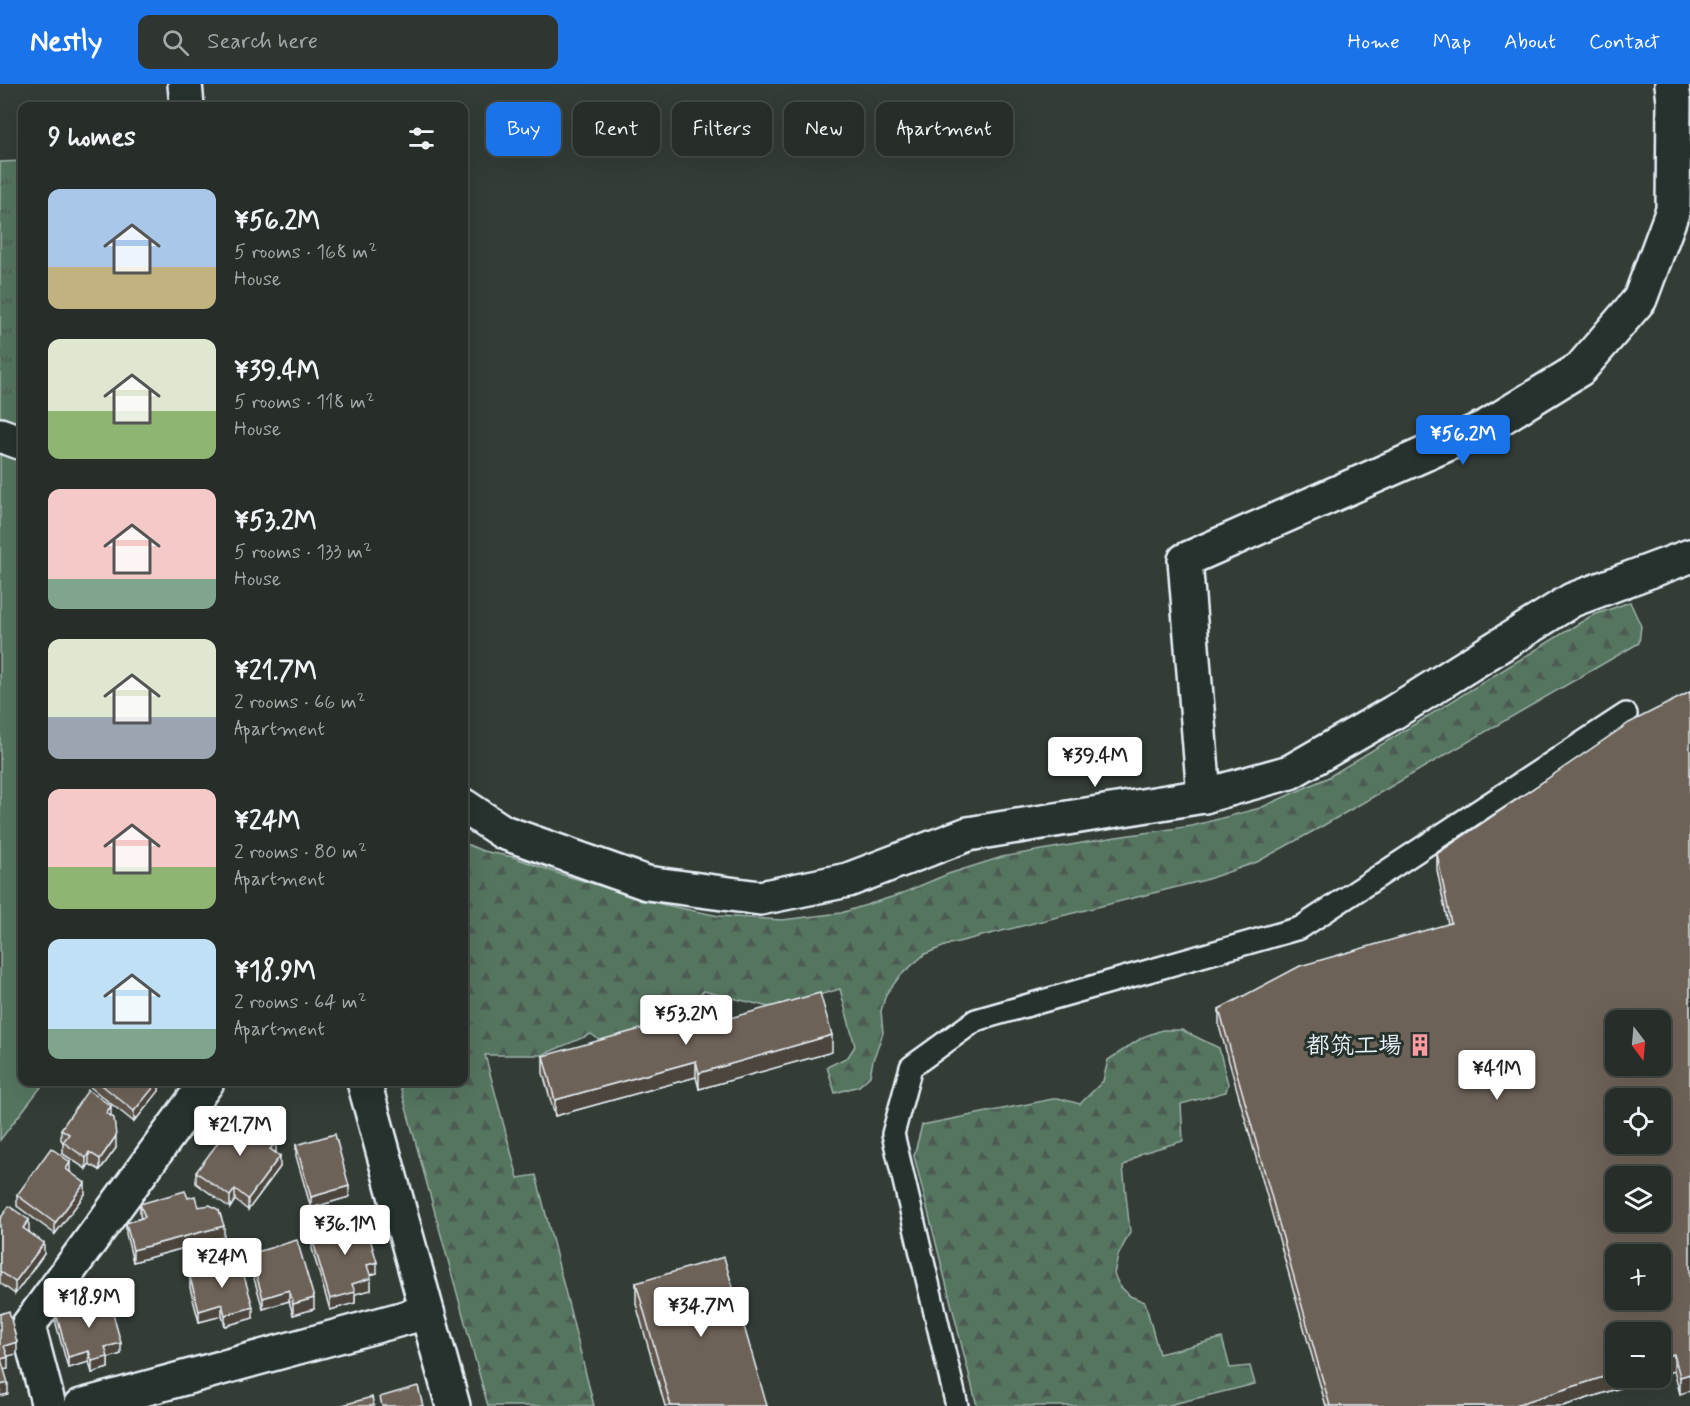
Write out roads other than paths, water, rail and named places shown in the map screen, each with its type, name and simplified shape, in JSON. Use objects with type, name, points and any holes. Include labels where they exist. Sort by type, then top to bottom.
[{"type":"street","points":[[185,84],[187,102]]},
{"type":"street","points":[[1204,796],[1185,560],[1486,427],[1580,369],[1640,299],[1672,210],[1678,95]]},
{"type":"street","points":[[0,435],[18,442]]},
{"type":"street","points":[[468,809],[503,832],[647,883],[760,898],[848,880],[968,834],[1204,796],[1290,772],[1394,712],[1572,600],[1690,556]]},
{"type":"street","points":[[49,1406],[28,1326],[204,1086]]},
{"type":"street","points":[[365,1086],[453,1406]]},
{"type":"street","points":[[81,1406],[427,1312]]},
{"type":"lane","points":[[957,1406],[893,1134],[911,1067],[976,1020],[1300,928],[1626,714]]},
{"type":"place","name":"都筑工場","points":[[1420,1045]]}]
